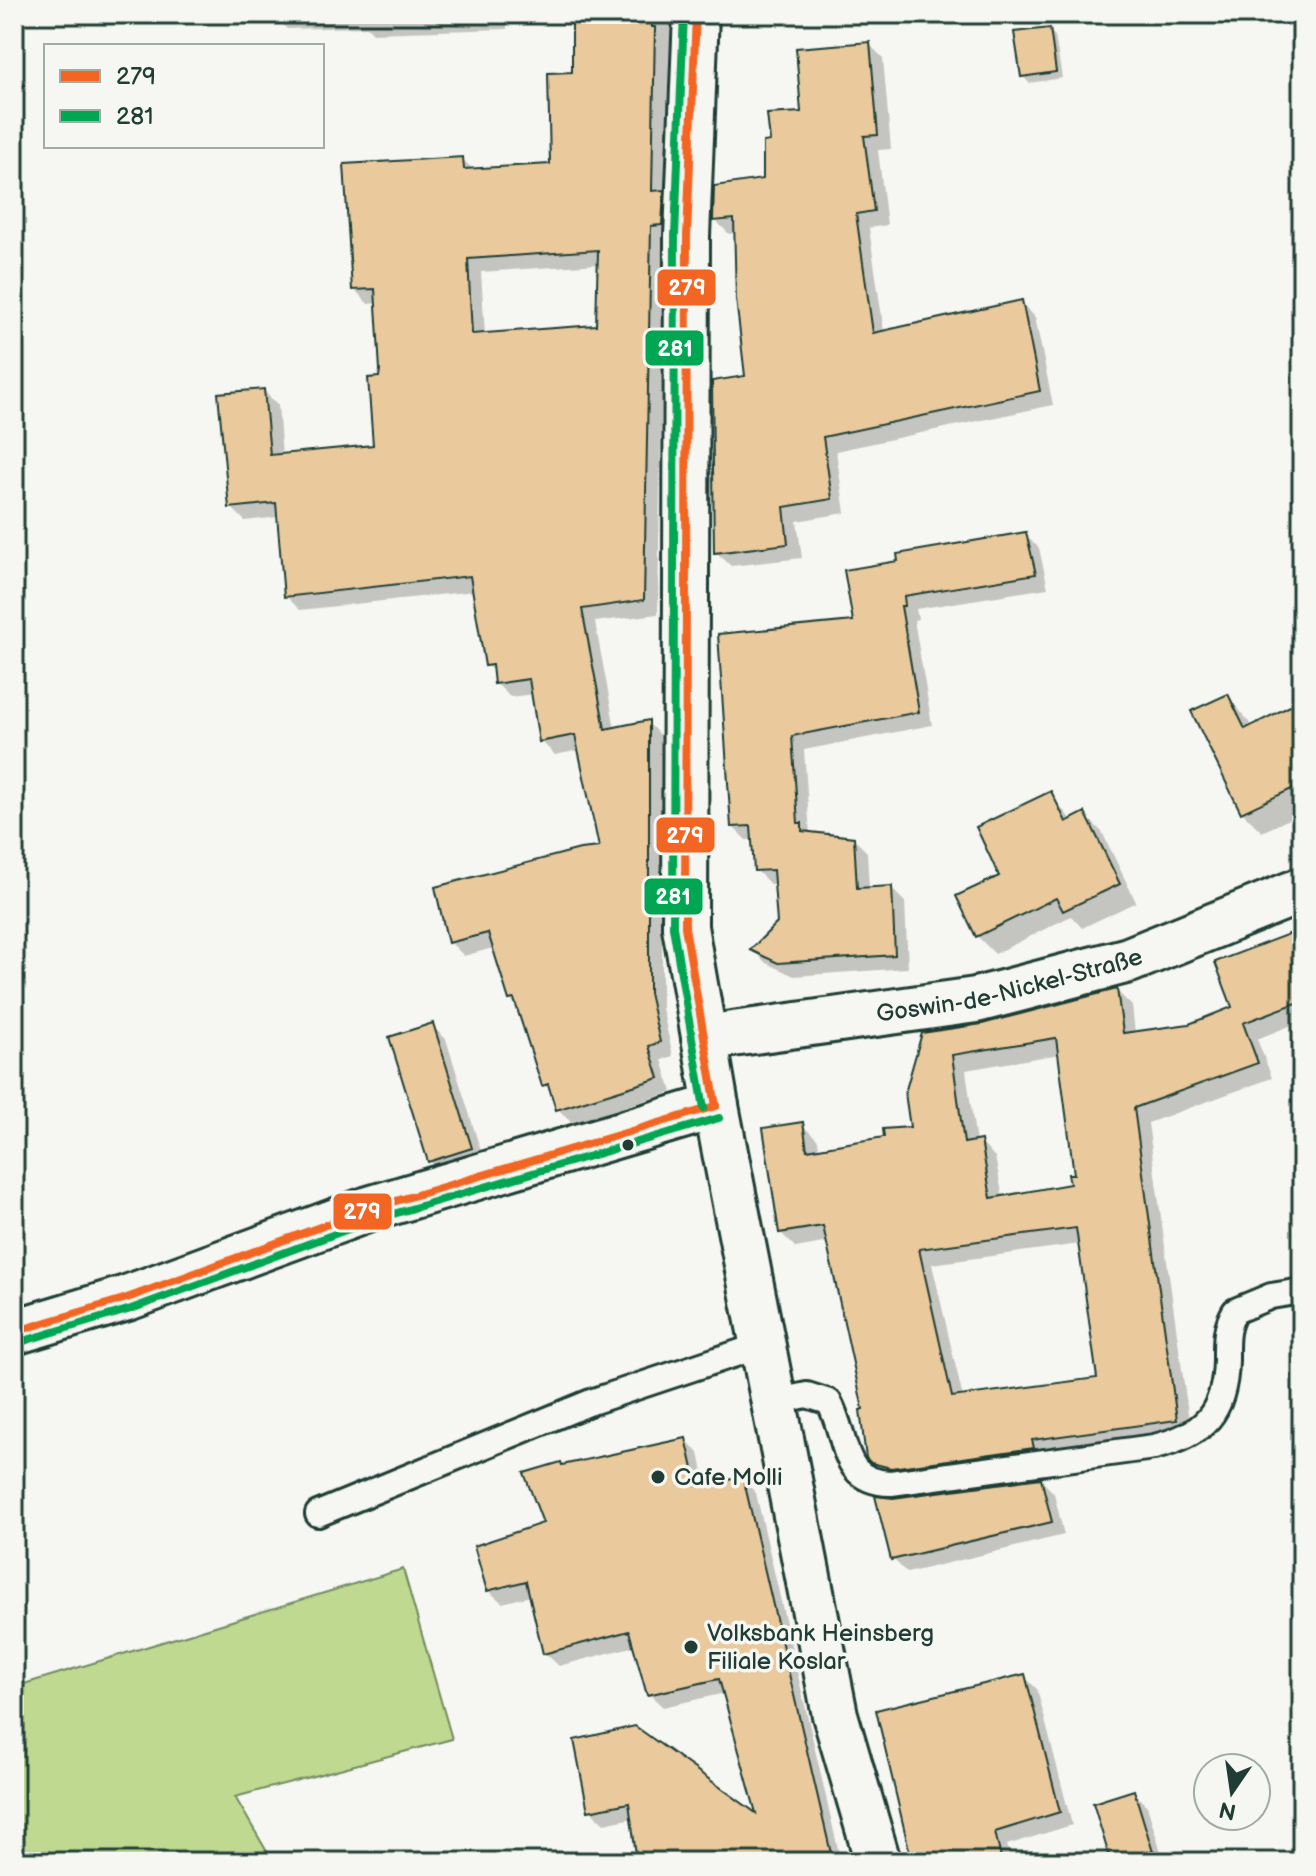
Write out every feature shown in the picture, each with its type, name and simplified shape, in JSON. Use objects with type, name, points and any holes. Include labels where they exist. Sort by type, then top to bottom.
[{"type":"street","points":[[696,14],[687,236],[685,927],[716,1106],[835,1715],[878,1862]]},
{"type":"street","name":"Goswin-de-Nickel-Straße","points":[[704,1038],[976,1000],[1129,960],[1302,890]]},
{"type":"street","points":[[14,1332],[127,1298],[369,1209],[716,1106]]},
{"type":"lane","points":[[773,1402],[807,1395],[829,1402],[838,1419],[850,1463],[858,1475],[871,1483],[891,1483],[1154,1447],[1180,1441],[1201,1429],[1211,1416],[1223,1384],[1226,1330],[1235,1311],[1271,1296],[1302,1291]]},
{"type":"lane","points":[[318,1514],[591,1402],[762,1345]]},
{"type":"green space","points":[[403,1569],[452,1739],[235,1797],[273,1862],[14,1862],[14,1687]]},
{"type":"building","points":[[572,14],[652,14],[652,27],[655,27],[652,191],[664,190],[662,225],[651,226],[644,600],[582,609],[605,729],[649,720],[649,993],[660,1042],[649,1046],[659,1078],[556,1110],[548,1084],[542,1086],[514,999],[509,1000],[488,933],[448,943],[435,887],[580,849],[599,847],[575,735],[539,742],[529,679],[494,684],[492,665],[485,666],[470,576],[284,597],[276,503],[229,508],[218,393],[264,389],[270,455],[373,445],[368,378],[379,377],[380,370],[375,289],[352,290],[344,164],[463,157],[464,169],[550,164],[548,73],[572,72]],"holes":[[[598,250],[596,325],[472,334],[468,259]]]},
{"type":"building","points":[[1050,28],[1056,72],[1021,77],[1014,32]]},
{"type":"building","points":[[870,42],[878,135],[864,136],[874,211],[856,214],[873,333],[1022,300],[1040,391],[823,437],[832,499],[784,507],[788,544],[714,553],[712,381],[745,376],[736,299],[734,219],[713,221],[714,186],[763,179],[763,142],[770,141],[767,114],[801,112],[796,48]]},
{"type":"building","points":[[1026,532],[1036,574],[904,596],[905,606],[901,606],[919,712],[792,736],[798,823],[802,823],[802,831],[854,837],[857,888],[892,886],[895,955],[778,963],[750,950],[777,923],[773,870],[754,871],[751,826],[731,827],[718,634],[853,621],[844,570],[898,561],[897,554]]},
{"type":"building","points":[[1228,694],[1245,729],[1302,700],[1302,784],[1241,813],[1191,711]]},
{"type":"building","points":[[1051,791],[1066,822],[1085,812],[1120,884],[1063,911],[1056,898],[976,937],[956,896],[999,876],[976,827]]},
{"type":"building","points":[[1302,929],[1302,1001],[1243,1023],[1258,1063],[1134,1108],[1177,1420],[1032,1440],[1034,1448],[891,1468],[871,1463],[866,1458],[860,1410],[863,1409],[823,1226],[779,1233],[763,1128],[803,1122],[807,1150],[884,1137],[883,1129],[910,1127],[905,1093],[922,1033],[982,1024],[1117,989],[1123,1033],[1189,1024],[1232,1007],[1215,962]],"holes":[[[1056,1038],[1074,1174],[1068,1174],[1070,1184],[991,1198],[981,1140],[964,1143],[952,1055]],[[1076,1228],[1097,1378],[952,1397],[919,1249]]]},
{"type":"building","points":[[433,1023],[472,1148],[428,1162],[389,1037]]},
{"type":"building","points":[[686,1438],[697,1486],[743,1477],[833,1862],[637,1862],[629,1803],[588,1811],[574,1740],[635,1726],[756,1813],[719,1679],[647,1695],[629,1631],[543,1654],[526,1581],[487,1591],[474,1546],[543,1523],[524,1473],[561,1462],[562,1465]]},
{"type":"building","points":[[1041,1478],[1052,1522],[891,1560],[875,1496],[893,1498]]},
{"type":"building","points":[[1025,1674],[1060,1812],[995,1832],[1002,1862],[912,1862],[876,1710]]},
{"type":"building","points":[[1134,1790],[1156,1862],[1111,1862],[1093,1803]]},
{"type":"transit line","name":"281","points":[[684,14],[675,236],[673,927],[704,1108]]},
{"type":"transit line","name":"279","points":[[696,14],[687,236],[685,927],[716,1106]]},
{"type":"transit line","name":"279","points":[[14,1332],[127,1298],[369,1209],[716,1106]]},
{"type":"transit line","name":"281","points":[[17,1343],[131,1309],[373,1220],[719,1118]]},
{"type":"place","name":"Cafe Molli","points":[[658,1477]]},
{"type":"place","name":"Volksbank Heinsberg Filiale Koslar","points":[[691,1647]]}]
